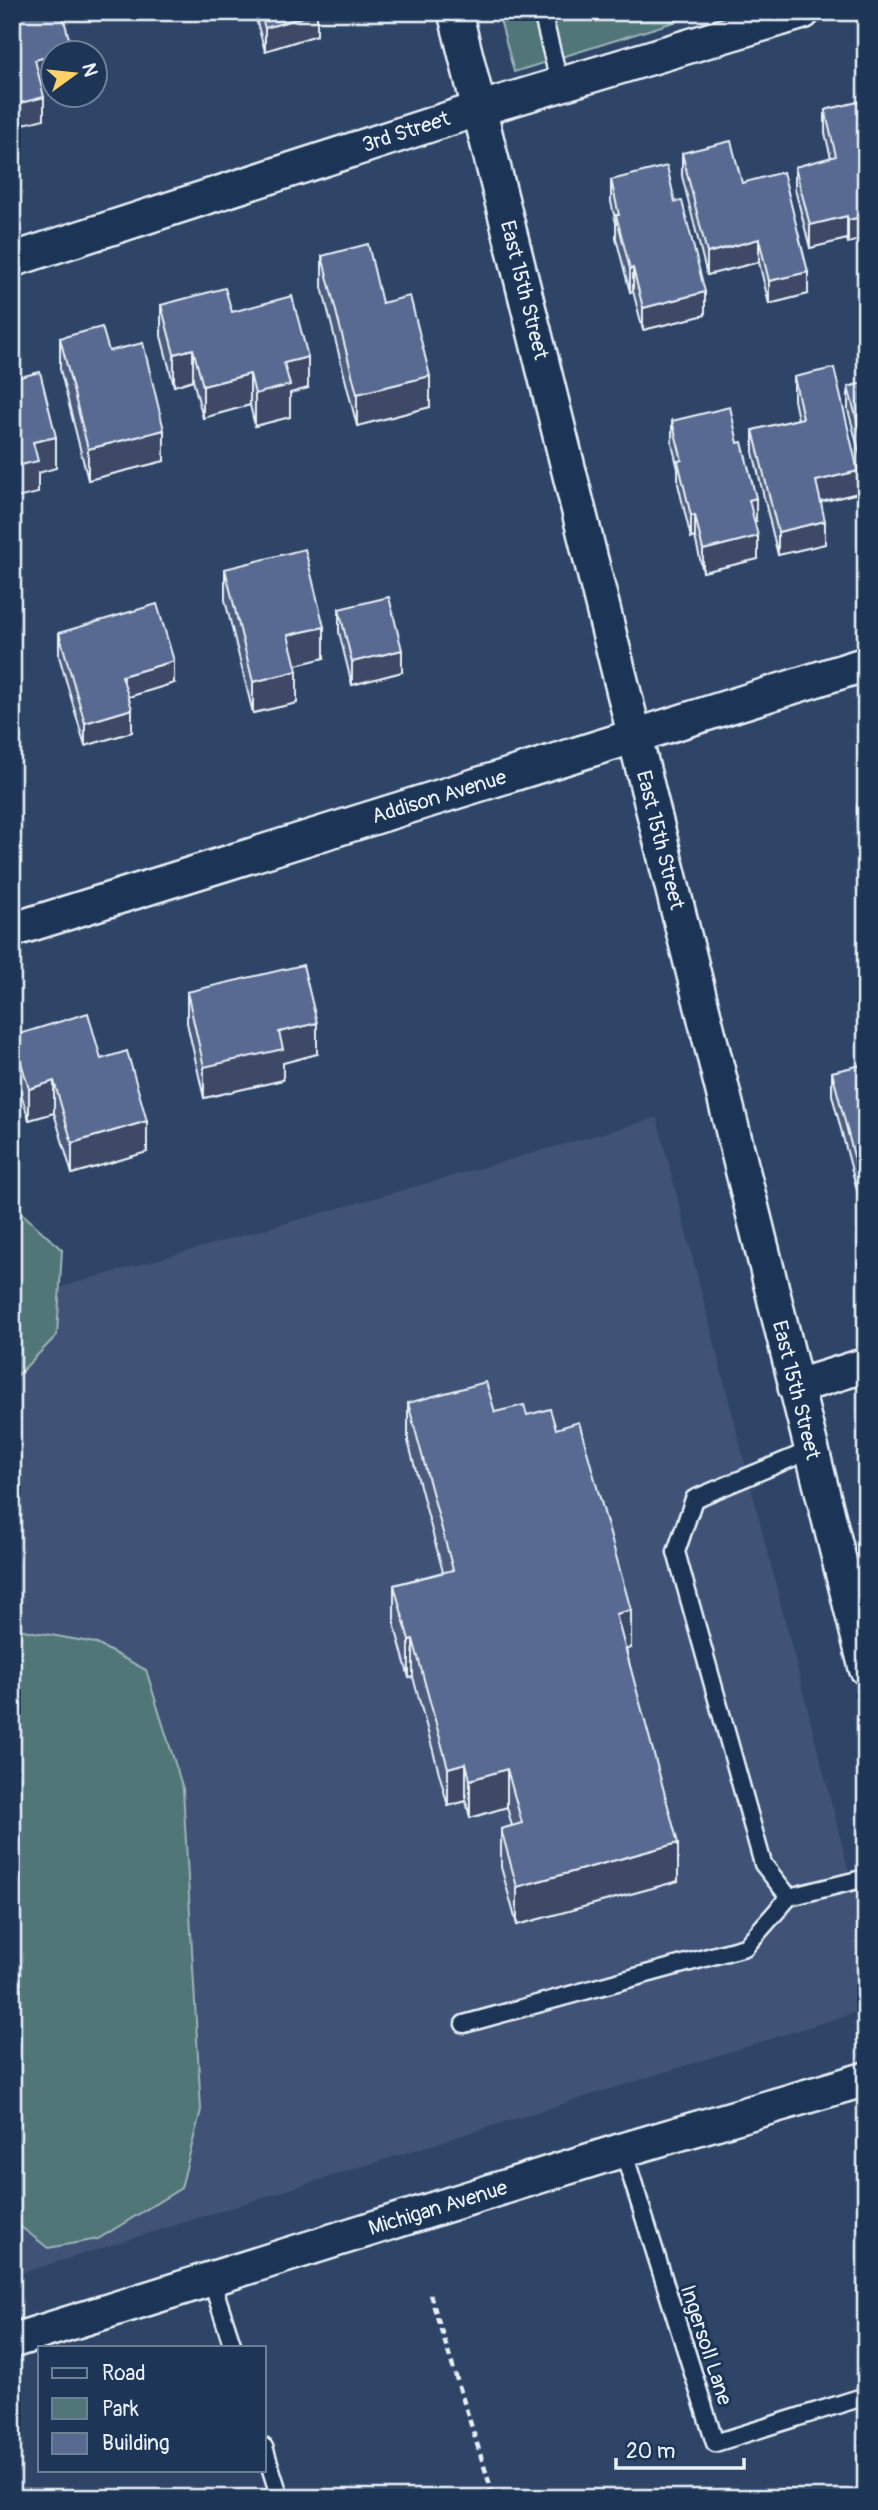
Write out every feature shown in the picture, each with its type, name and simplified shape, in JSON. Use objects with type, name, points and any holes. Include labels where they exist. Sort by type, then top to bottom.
[{"type":"street","name":"East 15th Street","points":[[455,12],[866,1668]]},
{"type":"street","name":"3rd Street","points":[[12,260],[480,109],[803,12]]},
{"type":"street","name":"Addison Avenue","points":[[12,930],[866,664]]},
{"type":"street","points":[[796,1387],[866,1365]]},
{"type":"street","name":"Michigan Avenue","points":[[12,2341],[623,2150],[866,2079]]},
{"type":"lane","points":[[542,12],[560,85]]},
{"type":"lane","points":[[789,1897],[763,1864],[676,1552],[694,1499],[811,1450]]},
{"type":"lane","points":[[464,2024],[745,1947],[789,1897],[866,1878]]},
{"type":"lane","name":"Ingersoll Lane","points":[[623,2150],[715,2442],[866,2396]]},
{"type":"lane","points":[[211,2279],[233,2346]]},
{"type":"lane","points":[[266,2453],[280,2498]]},
{"type":"path","points":[[430,2294],[494,2498]]},
{"type":"shaded area","points":[[657,1118],[866,1939],[866,2009],[12,2276],[12,1301]]},
{"type":"green space","points":[[498,12],[706,12],[514,72]]},
{"type":"green space","points":[[12,1210],[24,1215],[62,1250],[57,1335],[12,1381]]},
{"type":"green space","points":[[12,1628],[95,1643],[146,1670],[183,1789],[201,2110],[181,2188],[98,2239],[48,2248],[12,2220]]},
{"type":"building","points":[[12,12],[62,12],[69,38],[38,38],[38,59],[35,60],[38,98],[12,105]]},
{"type":"building","points":[[260,12],[317,12],[317,13],[265,28]]},
{"type":"building","points":[[866,100],[866,216],[848,220],[847,216],[810,225],[795,167],[836,156],[825,110]]},
{"type":"building","points":[[731,141],[742,183],[783,172],[808,272],[769,281],[759,239],[707,253],[682,153]]},
{"type":"building","points":[[667,166],[675,202],[682,201],[705,292],[643,308],[616,215],[619,215],[611,180]]},
{"type":"building","points":[[368,244],[382,303],[410,296],[430,376],[357,394],[322,256]]},
{"type":"building","points":[[225,288],[232,312],[292,296],[308,357],[284,363],[290,385],[255,394],[250,374],[203,386],[193,349],[174,354],[161,305]]},
{"type":"building","points":[[102,327],[109,351],[143,343],[164,430],[88,449],[60,338]]},
{"type":"building","points":[[834,368],[858,471],[816,481],[825,521],[778,532],[753,430],[803,418],[794,377]]},
{"type":"building","points":[[40,372],[56,437],[33,442],[38,461],[12,467],[12,379]]},
{"type":"building","points":[[866,382],[866,450],[865,450],[848,387]]},
{"type":"building","points":[[730,407],[738,443],[742,442],[756,498],[749,500],[758,536],[703,550],[695,515],[691,516],[678,461],[682,460],[672,421]]},
{"type":"building","points":[[305,549],[324,627],[288,635],[297,671],[253,682],[225,569]]},
{"type":"building","points":[[389,597],[402,650],[352,662],[339,609]]},
{"type":"building","points":[[157,604],[174,661],[122,676],[132,709],[85,723],[59,633]]},
{"type":"building","points":[[866,803],[866,840],[857,805]]},
{"type":"building","points":[[303,965],[317,1023],[279,1032],[283,1049],[204,1067],[187,992]]},
{"type":"building","points":[[88,1013],[101,1059],[127,1051],[147,1121],[72,1143],[54,1081],[29,1089],[13,1036]]},
{"type":"building","points":[[866,1064],[866,1202],[832,1072]]},
{"type":"building","points":[[486,1382],[495,1412],[524,1405],[527,1415],[550,1409],[556,1429],[579,1422],[631,1610],[616,1614],[678,1843],[517,1887],[501,1829],[522,1823],[507,1769],[470,1780],[466,1763],[448,1768],[413,1639],[409,1640],[394,1585],[453,1570],[408,1403]]}]
